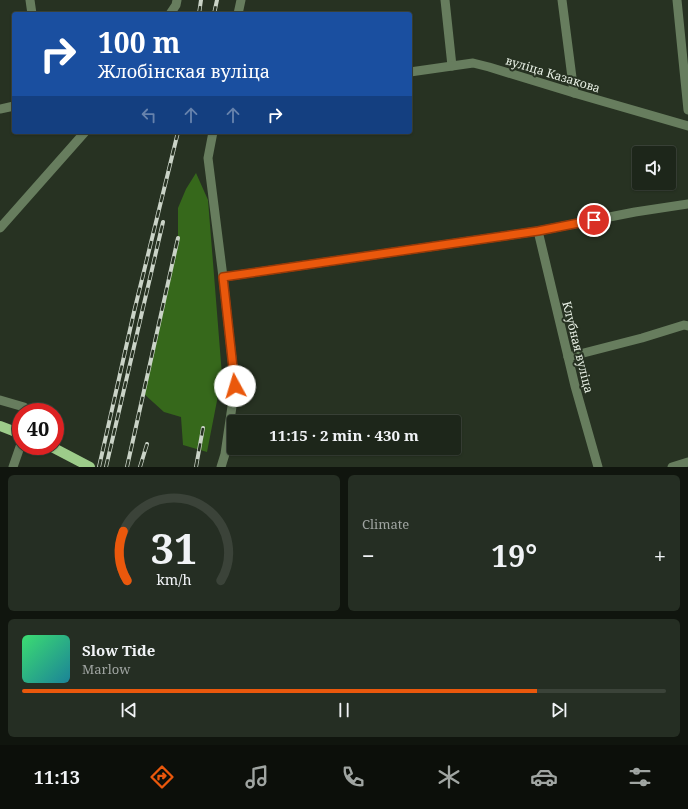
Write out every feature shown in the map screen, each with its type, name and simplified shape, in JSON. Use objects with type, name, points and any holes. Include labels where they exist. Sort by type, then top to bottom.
[{"type":"main road","points":[[0,426],[12,431]]},
{"type":"main road","points":[[64,453],[90,467]]},
{"type":"street","points":[[30,0],[32,12]]},
{"type":"street","points":[[171,12],[176,5],[177,0]]},
{"type":"street","points":[[238,12],[241,0]]},
{"type":"street","points":[[445,0],[452,66]]},
{"type":"street","points":[[562,0],[574,93]]},
{"type":"street","points":[[677,0],[686,60],[688,110]]},
{"type":"street","name":"вуліца Казакова","points":[[412,72],[473,63],[688,126]]},
{"type":"street","points":[[0,109],[12,106]]},
{"type":"street","points":[[0,228],[83,134]]},
{"type":"street","points":[[213,134],[208,158],[235,386],[222,467]]},
{"type":"street","points":[[223,277],[538,231],[635,212],[688,204]]},
{"type":"street","name":"Клубная вуліца","points":[[538,231],[576,392],[598,467]]},
{"type":"street","points":[[568,357],[642,338],[684,325],[688,326]]},
{"type":"street","points":[[0,400],[12,404]]},
{"type":"street","points":[[13,467],[17,455]]},
{"type":"street","points":[[672,467],[688,462]]},
{"type":"green space","points":[[196,173],[208,200],[222,375],[207,452],[183,445],[181,417],[164,412],[143,393],[178,238],[178,208],[186,189]]},
{"type":"railway","points":[[199,12],[201,0]]},
{"type":"railway","points":[[214,12],[217,0]]},
{"type":"railway","points":[[99,467],[134,312],[178,134]]},
{"type":"railway","points":[[106,467],[163,222]]},
{"type":"railway","points":[[127,467],[178,238]]},
{"type":"railway","points":[[196,467],[203,428]]},
{"type":"railway","points":[[140,467],[147,444]]},
{"type":"route","points":[[235,386],[223,277],[538,231],[594,220]]}]
